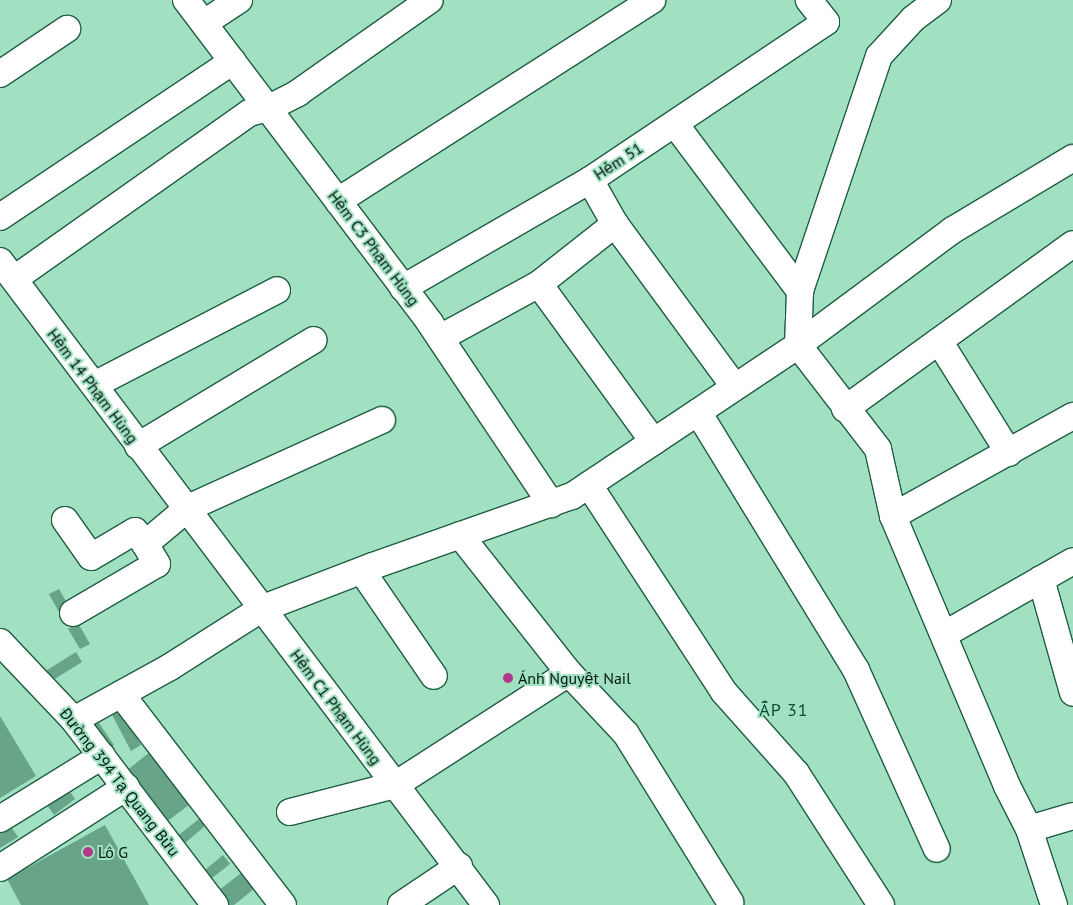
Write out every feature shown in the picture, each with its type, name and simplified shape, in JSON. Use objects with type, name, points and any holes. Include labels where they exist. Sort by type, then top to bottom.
[{"type":"street","name":"Hẻm C3 Phạm Hùng","points":[[186,0],[270,108],[440,338],[551,504]]},
{"type":"street","points":[[204,23],[239,0]]},
{"type":"street","points":[[7,270],[249,113],[270,108],[298,93],[430,0]]},
{"type":"street","points":[[338,201],[652,0]]},
{"type":"street","name":"Hẻm 51","points":[[403,288],[590,180],[826,22],[809,0]]},
{"type":"street","points":[[938,0],[914,20],[879,56],[800,291],[798,345],[845,409],[878,449],[885,474],[904,510],[945,634],[1006,786],[1029,829],[1054,905]]},
{"type":"street","points":[[0,74],[67,29]]},
{"type":"street","points":[[0,217],[233,61]]},
{"type":"street","points":[[675,124],[800,291]]},
{"type":"street","points":[[74,720],[170,667],[262,610],[460,535],[551,504],[589,485],[734,386],[798,345],[953,230],[1073,158]]},
{"type":"street","points":[[590,180],[616,224],[734,386]]},
{"type":"street","points":[[440,338],[539,284],[616,224]]},
{"type":"street","points":[[845,409],[1073,244]]},
{"type":"street","name":"Hẻm 14 Phạm Hùng","points":[[7,270],[138,446],[188,508]]},
{"type":"street","points":[[539,284],[654,442]]},
{"type":"street","points":[[94,385],[277,290]]},
{"type":"street","points":[[138,446],[314,340]]},
{"type":"street","points":[[939,341],[1009,453]]},
{"type":"street","points":[[698,412],[856,670],[937,849]]},
{"type":"street","points":[[904,510],[1073,416]]},
{"type":"street","points":[[145,544],[188,508],[382,420]]},
{"type":"street","points":[[589,485],[724,692],[796,773],[881,905]]},
{"type":"street","name":"Hẻm C1 Phạm Hùng","points":[[188,508],[262,610],[459,866],[486,905]]},
{"type":"street","points":[[66,520],[90,557],[135,531],[157,564],[73,614]]},
{"type":"street","points":[[460,535],[569,673],[626,734],[730,902]]},
{"type":"street","points":[[945,634],[1073,561]]},
{"type":"street","points":[[362,571],[434,676]]},
{"type":"street","points":[[1041,580],[1073,693]]},
{"type":"street","name":"Đường 394 Tạ Quang Bửu","points":[[1,645],[74,720],[215,905]]},
{"type":"street","points":[[290,812],[395,785],[569,673]]},
{"type":"street","points":[[121,694],[283,905]]},
{"type":"street","points":[[0,820],[102,756]]},
{"type":"street","points":[[0,868],[126,787]]},
{"type":"street","points":[[1029,829],[1073,816]]},
{"type":"street","points":[[401,905],[459,866]]},
{"type":"building","points":[[59,589],[70,608],[60,614],[49,594]]},
{"type":"building","points":[[78,623],[90,644],[80,649],[68,629]]},
{"type":"building","points":[[76,652],[82,662],[53,680],[47,670]]},
{"type":"building","points":[[119,706],[141,745],[131,751],[110,711]]},
{"type":"building","points":[[0,716],[36,776],[0,798]]},
{"type":"building","points":[[97,720],[114,745],[106,751],[89,726]]},
{"type":"building","points":[[150,752],[190,804],[160,827],[121,775]]},
{"type":"building","points":[[67,787],[75,799],[54,815],[45,802]]},
{"type":"building","points":[[199,819],[205,826],[178,849],[171,841]]},
{"type":"building","points":[[9,824],[18,837],[0,848],[0,830]]},
{"type":"building","name":"Lô G","points":[[105,825],[149,905],[21,905],[7,879]]},
{"type":"building","points":[[223,855],[230,864],[206,883],[199,875]]},
{"type":"building","points":[[241,873],[254,889],[234,905],[229,905],[218,891]]},
{"type":"place","name":"Ánh Nguyệt Nail","points":[[508,678]]},
{"type":"place","name":"Lô G","points":[[88,852]]},
{"type":"district","name":"ẤP 31","points":[[784,710]]}]
